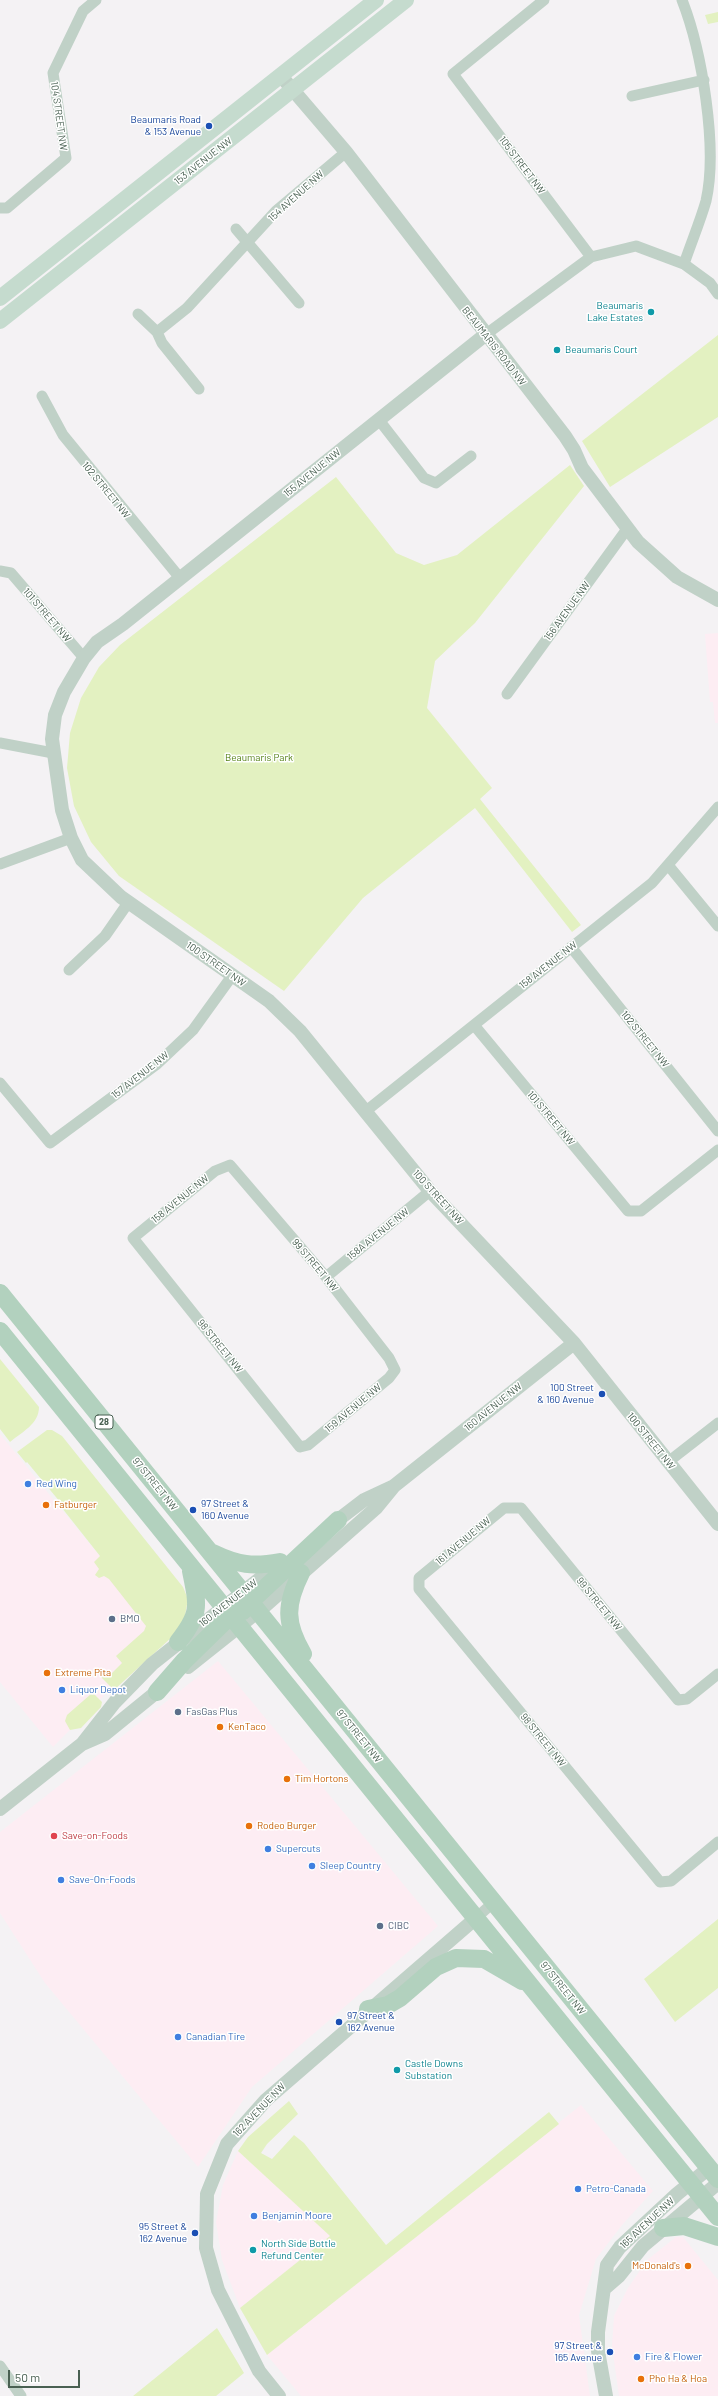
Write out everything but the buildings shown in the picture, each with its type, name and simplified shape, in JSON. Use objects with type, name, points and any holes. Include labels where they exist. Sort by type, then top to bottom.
[{"type":"main road","name":"153 AVENUE NW","points":[[0,298],[376,0]]},
{"type":"main road","name":"153 AVENUE NW","points":[[0,321],[406,0]]},
{"type":"main road","name":"97 STREET NW","points":[[0,1293],[715,2177]]},
{"type":"main road","points":[[0,1331],[718,2217]]},
{"type":"main road","points":[[231,1617],[238,1620],[250,1602],[338,1520]]},
{"type":"main road","points":[[209,1551],[238,1564],[255,1565],[280,1562]]},
{"type":"main road","points":[[178,1642],[194,1620],[196,1614],[197,1596],[190,1566]]},
{"type":"main road","points":[[301,1573],[291,1598],[290,1627],[293,1637],[325,1694]]},
{"type":"main road","points":[[157,1692],[184,1661],[231,1617]]},
{"type":"main road","points":[[368,2009],[388,2005],[400,1998],[436,1967],[456,1958],[484,1960],[531,1986]]},
{"type":"main road","points":[[663,2228],[684,2226],[718,2237]]},
{"type":"street","name":"104 STREET NW","points":[[3,208],[66,158],[53,73],[83,10],[96,0]]},
{"type":"street","name":"105 STREET NW","points":[[544,0],[453,74],[591,256]]},
{"type":"street","points":[[682,0],[692,24],[704,80],[713,156],[706,200],[684,264]]},
{"type":"street","name":"BEAUMARIS ROAD NW","points":[[281,76],[346,152],[485,335],[565,436],[574,450],[582,468],[627,529],[663,566],[692,587],[718,600]]},
{"type":"street","points":[[632,96],[704,80]]},
{"type":"street","name":"154 AVENUE NW","points":[[157,332],[186,308],[249,244],[276,211],[346,152]]},
{"type":"street","points":[[236,229],[299,304]]},
{"type":"street","name":"155 AVENUE NW","points":[[53,753],[52,739],[55,715],[64,692],[84,658],[97,642],[123,624],[485,335],[591,256],[636,246],[684,264],[710,283],[718,294]]},
{"type":"street","points":[[138,314],[149,327],[157,332],[162,343],[199,388]]},
{"type":"street","name":"102 STREET NW","points":[[42,396],[63,435],[180,578]]},
{"type":"street","points":[[379,420],[424,478],[436,483],[471,456]]},
{"type":"street","name":"156 AVENUE NW","points":[[507,694],[627,529]]},
{"type":"street","name":"101 STREET NW","points":[[5,572],[84,658]]},
{"type":"street","points":[[0,743],[53,753]]},
{"type":"street","name":"100 STREET NW","points":[[53,753],[62,810],[70,838],[82,860],[128,903],[269,1001],[300,1031],[430,1191],[574,1343],[718,1524]]},
{"type":"street","name":"158 AVENUE NW","points":[[366,1111],[652,883],[718,807]]},
{"type":"street","points":[[0,864],[70,838]]},
{"type":"street","points":[[668,865],[718,926]]},
{"type":"street","points":[[68,970],[105,936],[128,903]]},
{"type":"street","name":"102 STREET NW","points":[[571,948],[718,1131]]},
{"type":"street","name":"157 AVENUE NW","points":[[0,1083],[50,1143],[158,1064],[193,1030],[232,976]]},
{"type":"street","name":"101 STREET NW","points":[[474,1025],[628,1211],[641,1211],[718,1150]]},
{"type":"street","name":"158 AVENUE NW","points":[[133,1238],[215,1171],[230,1166]]},
{"type":"street","name":"99 STREET NW","points":[[230,1166],[326,1277],[392,1361],[395,1370]]},
{"type":"street","name":"158A AVENUE NW","points":[[326,1277],[430,1191]]},
{"type":"street","name":"98 STREET NW","points":[[133,1238],[300,1447],[308,1445]]},
{"type":"street","name":"160 AVENUE NW","points":[[0,1809],[82,1744],[115,1702],[152,1664],[178,1642],[231,1617],[250,1602],[301,1573],[376,1508],[394,1486],[574,1343]]},
{"type":"street","name":"159 AVENUE NW","points":[[308,1445],[388,1378],[395,1370]]},
{"type":"street","points":[[668,1462],[718,1423]]},
{"type":"street","name":"160 AVENUE NW","points":[[250,1602],[280,1562],[369,1497],[394,1486]]},
{"type":"street","name":"161 AVENUE NW","points":[[419,1589],[418,1578],[504,1508],[521,1508]]},
{"type":"street","name":"99 STREET NW","points":[[521,1508],[678,1700],[687,1699],[718,1674]]},
{"type":"street","name":"98 STREET NW","points":[[419,1589],[660,1882],[670,1881],[718,1842]]},
{"type":"street","name":"160 AVENUE NW","points":[[82,1744],[105,1734],[157,1692]]},
{"type":"street","name":"162 AVENUE NW","points":[[279,2396],[259,2371],[218,2290],[206,2248],[207,2194],[227,2144],[266,2100],[368,2009],[494,1902]]},
{"type":"street","name":"165 AVENUE NW","points":[[606,2396],[598,2351],[598,2332],[607,2265],[620,2247],[715,2177]]},
{"type":"street","name":"165 AVENUE NW","points":[[604,2289],[619,2276],[643,2246],[663,2228],[696,2190]]},
{"type":"street","points":[[0,2366],[21,2396]]},
{"type":"shaded area","points":[[718,633],[718,723],[715,723],[713,702],[710,702],[705,634]]},
{"type":"shaded area","points":[[0,1434],[164,1635],[53,1747],[0,1682]]},
{"type":"shaded area","points":[[218,1661],[438,1926],[252,2087],[198,2167],[45,1983],[0,1913],[0,1832]]},
{"type":"shaded area","points":[[581,2105],[653,2191],[622,2225],[596,2259],[579,2315],[590,2396],[301,2396],[267,2355]]},
{"type":"shaded area","points":[[238,2151],[331,2236],[240,2308],[222,2260],[216,2222],[223,2185]]},
{"type":"shaded area","points":[[676,2237],[683,2237],[718,2280],[718,2396],[619,2396],[612,2346],[614,2316],[628,2288],[647,2260]]},
{"type":"green space","points":[[718,12],[718,22],[708,24],[705,15]]},
{"type":"green space","points":[[718,335],[718,417],[610,487],[582,441]]},
{"type":"green space","name":"Beaumaris Park","points":[[570,465],[584,486],[475,623],[435,661],[427,708],[492,788],[480,799],[581,925],[572,932],[475,808],[363,898],[284,991],[119,876],[91,842],[74,806],[67,768],[70,733],[81,698],[99,667],[120,645],[336,477],[396,553],[424,565],[457,555]]},
{"type":"green space","points":[[0,1359],[39,1407],[33,1423],[10,1442],[0,1429]]},
{"type":"green space","points":[[47,1430],[52,1430],[62,1436],[183,1587],[188,1599],[183,1627],[114,1690],[101,1677],[105,1670],[110,1675],[122,1663],[116,1656],[144,1631],[146,1626],[109,1579],[104,1576],[99,1578],[95,1575],[99,1569],[94,1562],[100,1556],[58,1503],[60,1502],[17,1452]]},
{"type":"green space","points":[[91,1694],[95,1695],[102,1702],[101,1707],[81,1728],[70,1730],[65,1721],[67,1715]]},
{"type":"green space","points":[[718,1919],[718,1988],[675,2022],[644,1979]]},
{"type":"green space","points":[[289,2101],[298,2114],[267,2144],[261,2153],[272,2159],[294,2135],[304,2143],[386,2245],[549,2112],[559,2124],[267,2355],[240,2308],[330,2236],[238,2151],[248,2137]]},
{"type":"green space","points":[[217,2328],[244,2373],[216,2396],[133,2396]]},
{"type":"place","name":"Beaumaris Road & 153 Avenue","points":[[209,126]]},
{"type":"place","name":"Beaumaris Lake Estates","points":[[651,312]]},
{"type":"place","name":"Beaumaris Court","points":[[557,350]]},
{"type":"place","name":"100 Street & 160 Avenue","points":[[602,1394]]},
{"type":"place","name":"Red Wing","points":[[28,1484]]},
{"type":"place","name":"Fatburger","points":[[46,1505]]},
{"type":"place","name":"97 Street & 160 Avenue","points":[[193,1510]]},
{"type":"place","name":"BMO","points":[[112,1619]]},
{"type":"place","name":"Extreme Pita","points":[[47,1673]]},
{"type":"place","name":"Liquor Depot","points":[[62,1690]]},
{"type":"place","name":"FasGas Plus","points":[[178,1712]]},
{"type":"place","name":"KenTaco","points":[[220,1727]]},
{"type":"place","name":"Tim Hortons","points":[[287,1779]]},
{"type":"place","name":"Rodeo Burger","points":[[249,1826]]},
{"type":"place","name":"Save-on-Foods","points":[[54,1836]]},
{"type":"place","name":"Supercuts","points":[[268,1849]]},
{"type":"place","name":"Sleep Country","points":[[312,1866]]},
{"type":"place","name":"Save-On-Foods","points":[[61,1880]]},
{"type":"place","name":"CIBC","points":[[380,1926]]},
{"type":"place","name":"97 Street & 162 Avenue","points":[[339,2022]]},
{"type":"place","name":"Canadian Tire","points":[[178,2037]]},
{"type":"place","name":"Castle Downs Substation","points":[[397,2070]]},
{"type":"place","name":"Petro-Canada","points":[[578,2189]]},
{"type":"place","name":"Benjamin Moore","points":[[254,2216]]},
{"type":"place","name":"95 Street & 162 Avenue","points":[[195,2233]]},
{"type":"place","name":"North Side Bottle Refund Center","points":[[253,2250]]},
{"type":"place","name":"McDonald's","points":[[688,2266]]},
{"type":"place","name":"97 Street & 165 Avenue","points":[[610,2352]]},
{"type":"place","name":"Fire & Flower","points":[[637,2357]]},
{"type":"place","name":"Pho Ha & Hoa","points":[[641,2379]]}]
